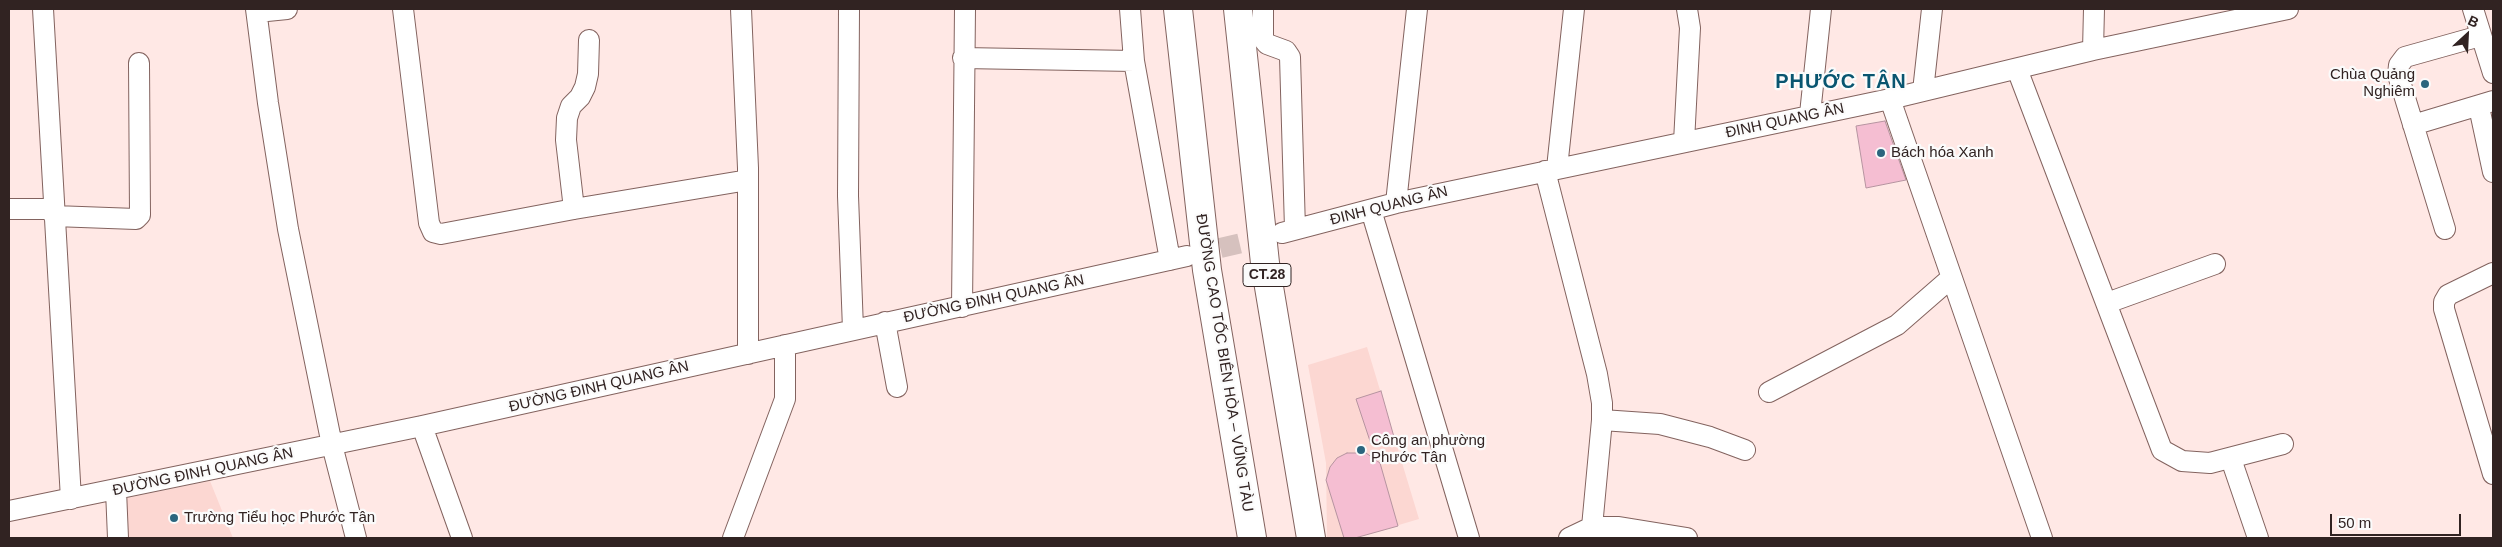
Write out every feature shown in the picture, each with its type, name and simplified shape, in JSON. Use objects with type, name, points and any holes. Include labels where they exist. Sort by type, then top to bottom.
[{"type":"highway","name":"ĐƯỜNG CAO TỐC BIÊN HÒA – VŨNG TÀU","points":[[1178,9],[1207,270],[1252,538]]},
{"type":"highway","name":"CT.28","points":[[1238,9],[1265,263],[1311,538]]},
{"type":"street","points":[[44,9],[71,499]]},
{"type":"street","points":[[287,9],[257,10],[268,103],[288,229],[332,445],[356,538]]},
{"type":"street","points":[[403,9],[429,223],[433,232],[441,234],[574,209],[748,180]]},
{"type":"street","points":[[741,9],[748,180],[748,354]]},
{"type":"street","points":[[849,9],[848,196],[853,329]]},
{"type":"street","points":[[962,306],[963,58],[965,9]]},
{"type":"street","points":[[963,58],[1134,61],[1130,9]]},
{"type":"street","name":"ĐINH QUANG ÂN","points":[[1263,9],[1263,39],[1267,44],[1286,51],[1290,57],[1288,231],[1551,169],[1890,99],[2093,50],[2288,9]]},
{"type":"street","points":[[1396,204],[1417,9]]},
{"type":"street","points":[[1574,9],[1551,169],[1596,374],[1602,420],[1592,527]]},
{"type":"street","points":[[1684,142],[1690,28],[1687,9]]},
{"type":"street","points":[[1810,114],[1821,9]]},
{"type":"street","points":[[1923,91],[1932,9]]},
{"type":"street","points":[[2093,50],[2094,9]]},
{"type":"street","points":[[2473,9],[2493,73]]},
{"type":"street","points":[[2444,229],[2412,125],[2398,75],[2398,65],[2405,57],[2480,36]]},
{"type":"street","points":[[574,209],[566,140],[567,118],[570,106],[580,97],[585,87],[588,74],[589,40]]},
{"type":"street","name":"ĐƯỜNG ĐINH QUANG ÂN","points":[[9,511],[422,426],[1178,258],[1134,61]]},
{"type":"street","points":[[9,209],[136,218],[140,215],[139,63]]},
{"type":"street","points":[[2018,69],[2162,450],[2182,461],[2210,463],[2283,444]]},
{"type":"street","points":[[1890,99],[2042,538]]},
{"type":"street","points":[[2412,125],[2486,104],[2493,172]]},
{"type":"street","points":[[1372,210],[1469,538]]},
{"type":"street","points":[[2107,303],[2215,264]]},
{"type":"street","points":[[2493,273],[2448,295],[2444,302],[2444,309],[2493,474]]},
{"type":"street","points":[[1769,392],[1897,325],[1951,278]]},
{"type":"street","points":[[885,322],[897,387]]},
{"type":"street","points":[[733,538],[785,398],[785,345]]},
{"type":"street","points":[[1602,420],[1660,424],[1710,437],[1745,450]]},
{"type":"street","points":[[422,426],[462,538]]},
{"type":"street","points":[[2231,459],[2258,538]]},
{"type":"street","points":[[116,490],[118,538]]},
{"type":"street","points":[[1570,538],[1592,527],[1620,527],[1687,538]]},
{"type":"shaded area","name":"Công an phường Phước Tân","points":[[1367,347],[1419,519],[1355,538],[1327,538],[1326,463],[1308,365]]},
{"type":"shaded area","name":"Trường Tiểu học Phước Tân","points":[[210,481],[233,538],[124,538],[122,499]]},
{"type":"building","name":"Bách hóa Xanh","points":[[1885,121],[1906,180],[1866,188],[1856,126]]},
{"type":"building","points":[[1381,391],[1394,437],[1371,444],[1356,399]]},
{"type":"building","points":[[1347,453],[1366,453],[1380,463],[1398,526],[1355,538],[1344,538],[1326,480],[1330,467],[1337,458]]},
{"type":"tunnel","points":[[1191,255],[1275,235]]},
{"type":"place","name":"Chùa Quảng Nghiêm","points":[[2425,84]]},
{"type":"place","name":"Bách hóa Xanh","points":[[1881,153]]},
{"type":"place","name":"Công an phường Phước Tân","points":[[1361,450]]},
{"type":"place","name":"Trường Tiểu học Phước Tân","points":[[174,518]]},
{"type":"district","name":"PHƯỚC TÂN","points":[[1841,82]]}]
